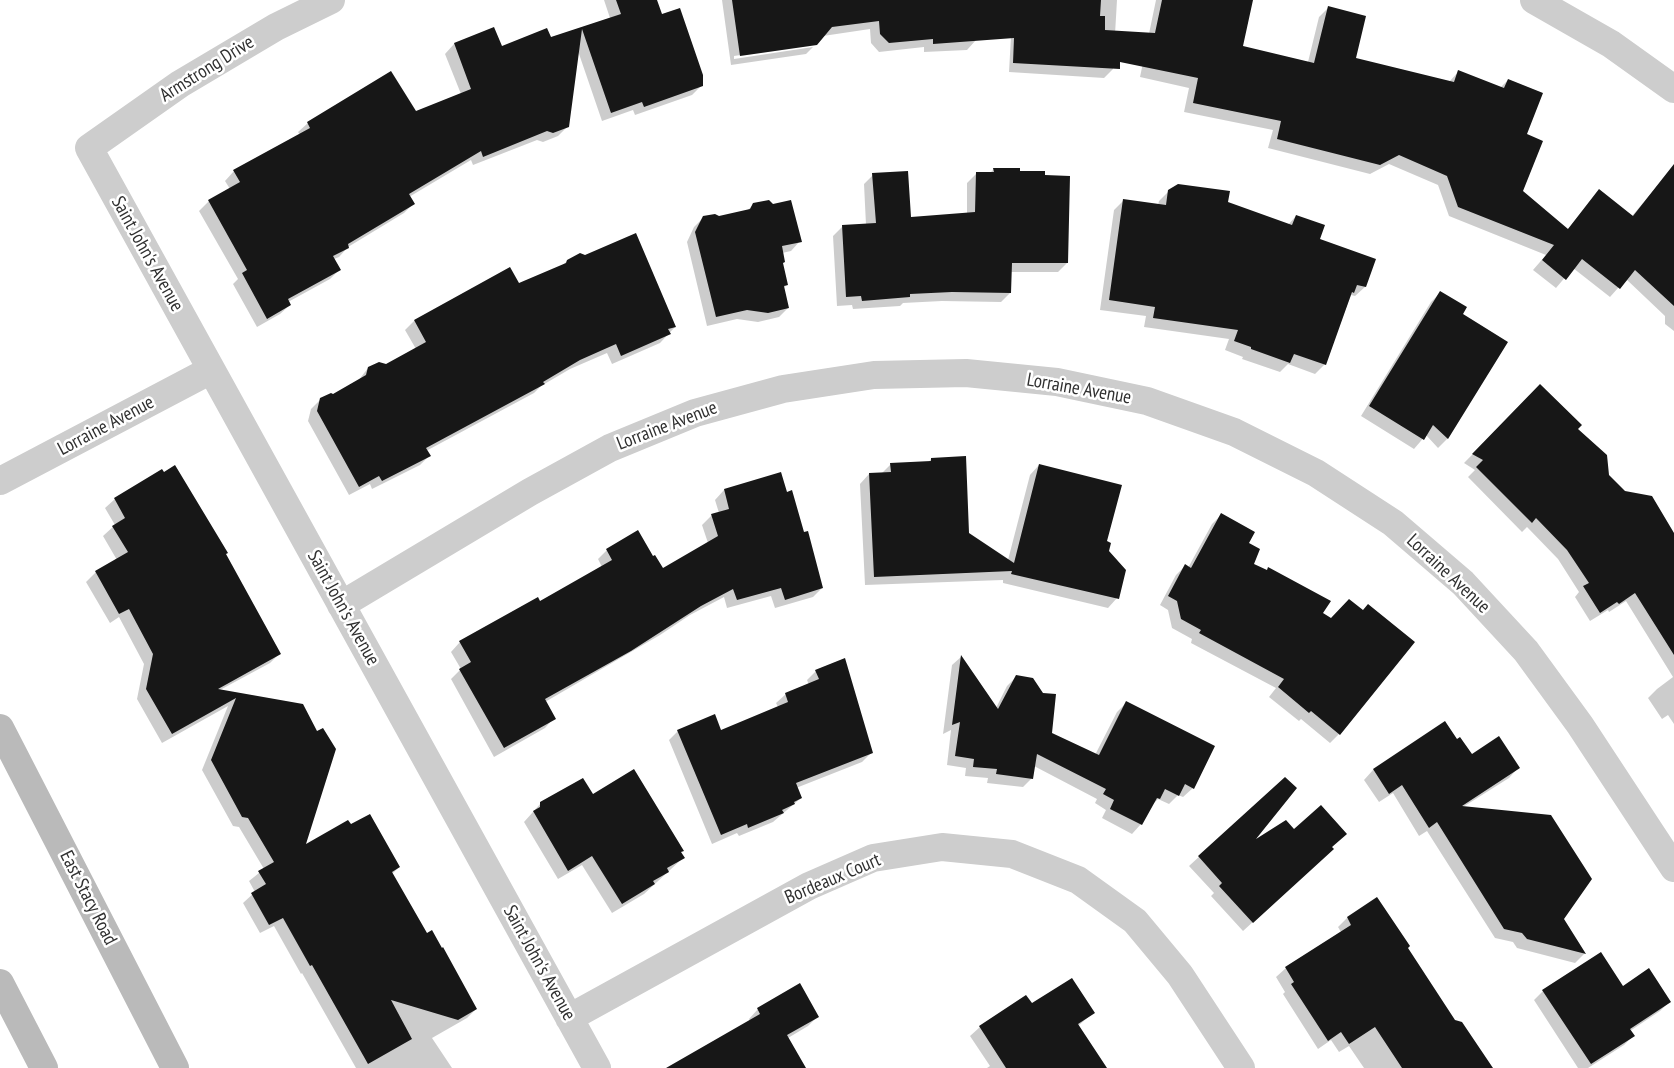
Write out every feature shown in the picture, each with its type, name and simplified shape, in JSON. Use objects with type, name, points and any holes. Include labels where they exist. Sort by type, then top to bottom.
[{"type":"main road","name":"East Stacy Road","points":[[0,728],[175,1068]]},
{"type":"main road","points":[[0,983],[44,1068]]},
{"type":"street","name":"Armstrong Drive","points":[[89,148],[180,84],[276,27],[331,0]]},
{"type":"street","points":[[1534,0],[1611,44],[1674,89]]},
{"type":"street","name":"Saint John's Avenue","points":[[89,148],[597,1068]]},
{"type":"street","name":"Lorraine Avenue","points":[[0,481],[211,370]]},
{"type":"street","name":"Lorraine Avenue","points":[[341,605],[530,492],[610,448],[695,413],[783,388],[874,375],[966,373],[1057,382],[1147,402],[1234,432],[1316,473],[1393,524],[1464,583],[1526,651],[1580,725],[1674,868]]},
{"type":"street","name":"Bordeaux Court","points":[[570,1018],[809,886],[873,858],[942,847],[1012,854],[1078,880],[1135,921],[1180,975],[1241,1068]]},
{"type":"building","points":[[616,0],[657,0],[662,14],[680,8],[703,75],[703,86],[644,107],[642,102],[611,113],[582,29],[569,127],[553,133],[547,131],[483,157],[481,151],[409,194],[415,204],[348,244],[349,248],[333,256],[341,270],[288,299],[291,305],[267,319],[242,273],[247,270],[208,200],[240,182],[233,170],[310,128],[307,122],[391,71],[416,111],[471,89],[454,43],[494,27],[502,46],[547,28],[551,37],[621,14]]},
{"type":"building","points":[[732,0],[1101,0],[1100,16],[1105,16],[1105,30],[1155,33],[1162,0],[1253,0],[1243,46],[1314,63],[1328,6],[1366,16],[1356,58],[1454,82],[1458,70],[1504,88],[1508,79],[1543,93],[1527,134],[1543,141],[1523,191],[1568,229],[1599,189],[1633,216],[1674,164],[1674,306],[1635,270],[1620,289],[1582,259],[1566,280],[1542,260],[1554,245],[1458,207],[1447,176],[1399,155],[1380,165],[1277,139],[1281,121],[1193,103],[1198,78],[1120,62],[1120,69],[1013,63],[1014,38],[933,44],[933,39],[889,43],[880,34],[879,21],[832,27],[817,45],[740,56]]},
{"type":"building","points":[[993,168],[1020,168],[1020,171],[1045,171],[1045,175],[1070,176],[1068,263],[1012,263],[1011,293],[952,292],[910,294],[910,297],[862,301],[861,296],[846,297],[842,225],[876,223],[872,173],[908,171],[911,217],[975,212],[976,172],[994,172]]},
{"type":"building","points":[[1178,184],[1230,191],[1228,202],[1292,225],[1296,215],[1325,225],[1320,239],[1376,259],[1366,287],[1357,285],[1354,293],[1352,292],[1326,365],[1294,354],[1290,363],[1234,341],[1238,330],[1153,318],[1155,307],[1109,300],[1123,199],[1166,205],[1168,190]]},
{"type":"building","points":[[769,200],[773,204],[791,200],[802,242],[782,246],[785,262],[783,263],[788,285],[784,286],[789,308],[768,313],[747,310],[716,317],[695,232],[703,216],[715,214],[719,216],[750,209],[753,203]]},
{"type":"building","points":[[636,233],[676,327],[668,329],[671,334],[621,356],[616,344],[580,360],[543,382],[545,384],[426,448],[431,456],[382,481],[379,476],[359,487],[317,411],[320,398],[331,393],[333,394],[366,375],[368,367],[379,362],[386,364],[426,342],[414,320],[510,267],[519,283],[566,263],[567,260],[580,253],[585,255]]},
{"type":"building","points":[[1440,291],[1467,307],[1463,314],[1508,342],[1448,439],[1433,425],[1424,440],[1369,406]]},
{"type":"building","points":[[1540,384],[1582,425],[1578,429],[1607,455],[1609,475],[1625,491],[1652,496],[1674,533],[1674,655],[1635,593],[1619,604],[1617,602],[1600,613],[1583,586],[1589,583],[1567,550],[1536,518],[1532,523],[1476,467],[1483,460],[1472,454]]},
{"type":"building","points":[[966,456],[969,533],[1014,563],[1039,464],[1122,485],[1107,541],[1111,543],[1109,551],[1126,570],[1119,599],[1011,574],[1012,571],[874,577],[869,473],[891,472],[890,463],[931,461],[931,458]]},
{"type":"building","points":[[175,465],[228,553],[226,554],[281,654],[218,689],[303,704],[317,731],[323,728],[336,749],[306,844],[348,820],[351,824],[370,814],[400,867],[392,872],[427,933],[432,930],[443,947],[477,1009],[458,1020],[391,1000],[412,1039],[368,1064],[283,918],[269,925],[251,893],[266,884],[258,871],[274,862],[248,818],[242,817],[211,760],[236,698],[172,734],[146,689],[153,654],[129,609],[119,614],[95,571],[128,552],[112,526],[125,518],[114,498],[162,469],[164,472]]},
{"type":"building","points":[[781,472],[787,492],[792,490],[804,532],[808,531],[823,588],[785,600],[781,588],[737,600],[733,589],[701,606],[631,651],[545,699],[556,719],[504,748],[459,669],[471,662],[459,641],[538,597],[540,601],[612,560],[606,549],[638,530],[653,556],[655,555],[663,568],[718,536],[711,514],[729,509],[724,489]]},
{"type":"building","points":[[1221,513],[1255,532],[1249,543],[1260,549],[1254,564],[1267,570],[1268,567],[1331,601],[1323,613],[1331,618],[1349,599],[1363,610],[1368,604],[1415,642],[1340,735],[1311,711],[1309,713],[1278,687],[1284,679],[1199,633],[1201,630],[1181,619],[1177,601],[1168,596],[1185,564],[1191,568]]},
{"type":"building","points":[[961,655],[998,709],[1016,675],[1033,678],[1043,693],[1056,694],[1052,733],[1099,755],[1126,701],[1215,746],[1194,789],[1185,784],[1179,796],[1165,789],[1160,799],[1157,798],[1142,825],[1110,809],[1114,800],[1103,794],[1106,789],[1037,754],[1033,779],[996,774],[997,769],[973,767],[974,759],[955,756],[960,722],[952,725]]},
{"type":"building","points":[[845,658],[873,753],[796,783],[802,798],[794,802],[795,804],[782,810],[784,813],[748,828],[747,824],[721,835],[677,730],[715,714],[721,730],[788,702],[785,693],[819,679],[815,670]]},
{"type":"building","points":[[1445,721],[1457,739],[1460,737],[1472,754],[1499,736],[1520,768],[1462,806],[1551,815],[1592,879],[1564,919],[1586,954],[1527,939],[1522,933],[1504,929],[1437,822],[1429,828],[1402,785],[1389,794],[1373,769]]},
{"type":"building","points":[[634,769],[684,851],[681,852],[685,858],[667,868],[669,872],[653,881],[655,884],[622,904],[592,856],[568,871],[533,811],[540,807],[540,802],[583,778],[593,794]]},
{"type":"building","points":[[1285,777],[1297,788],[1256,839],[1286,820],[1294,829],[1321,805],[1347,834],[1332,847],[1334,849],[1253,923],[1219,886],[1222,883],[1198,856]]},
{"type":"building","points":[[1377,897],[1410,946],[1408,948],[1455,1020],[1462,1022],[1493,1068],[1402,1068],[1375,1027],[1349,1044],[1341,1032],[1328,1041],[1291,984],[1294,982],[1285,967],[1351,925],[1347,917]]},
{"type":"building","points":[[1601,952],[1623,986],[1649,968],[1671,1002],[1630,1029],[1635,1036],[1591,1064],[1542,990]]},
{"type":"building","points":[[1072,978],[1095,1013],[1078,1024],[1107,1068],[1006,1068],[979,1026],[1026,995],[1032,1003]]},
{"type":"building","points":[[800,983],[819,1017],[787,1035],[806,1068],[666,1068],[760,1014],[757,1008]]}]
